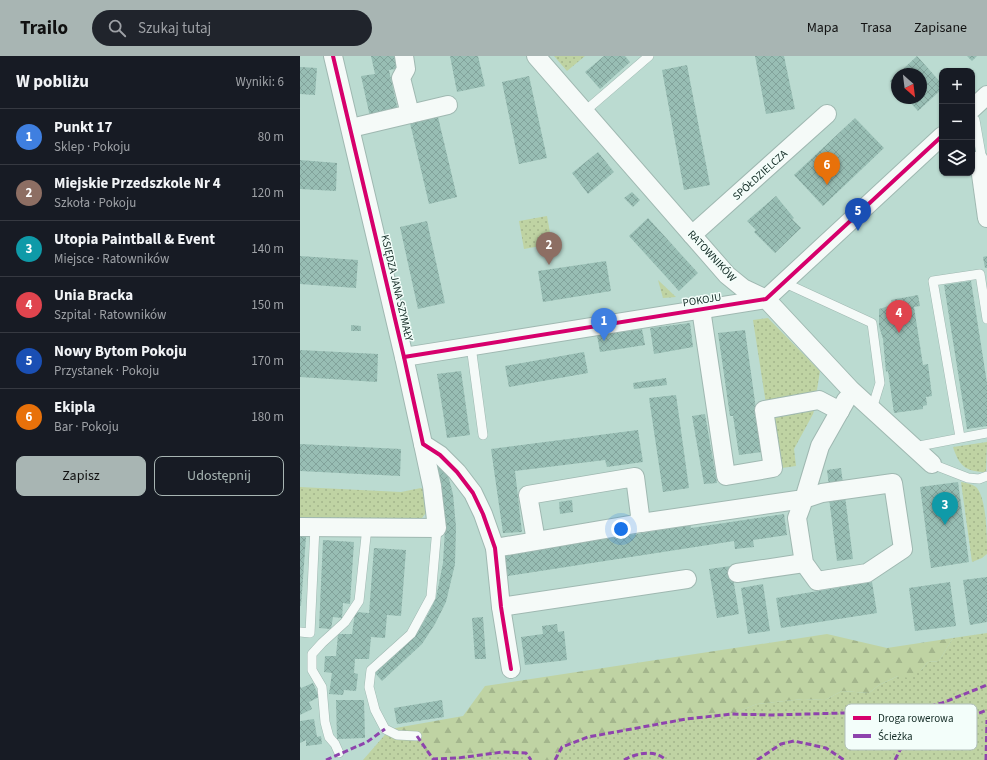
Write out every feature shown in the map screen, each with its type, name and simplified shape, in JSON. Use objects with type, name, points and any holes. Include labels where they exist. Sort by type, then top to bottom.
[{"type":"street","name":"KSIĘDZA JANA SZYMAŁY","points":[[333,56],[404,357],[432,486],[437,528]]},
{"type":"street","points":[[404,56],[406,69],[401,78],[410,114]]},
{"type":"street","name":"RATOWNIKÓW","points":[[536,56],[727,275],[744,288],[766,299],[851,390],[932,464]]},
{"type":"street","points":[[975,112],[987,94]]},
{"type":"street","points":[[351,128],[448,105]]},
{"type":"street","name":"SPÓŁDZIELCZA","points":[[692,235],[827,114]]},
{"type":"street","points":[[766,299],[939,139]]},
{"type":"street","points":[[978,160],[987,218]]},
{"type":"street","name":"POKOJU","points":[[404,357],[766,299]]},
{"type":"street","points":[[701,310],[726,476],[773,468],[764,410],[819,400],[840,411]]},
{"type":"street","points":[[495,548],[641,523],[804,499],[822,493],[893,483],[903,549],[867,574],[817,581],[804,563],[797,518],[804,499],[820,446],[851,390]]},
{"type":"street","points":[[423,444],[440,455],[457,472],[473,493],[484,514],[495,548],[501,607],[511,669]]},
{"type":"street","points":[[536,541],[528,495],[635,477],[641,523]]},
{"type":"street","points":[[308,527],[437,528]]},
{"type":"street","points":[[737,574],[804,563]]},
{"type":"street","points":[[501,607],[687,579]]},
{"type":"lane","points":[[584,112],[649,56]]},
{"type":"lane","points":[[975,120],[982,160],[978,160]]},
{"type":"lane","points":[[960,437],[933,281],[980,274],[984,278],[987,319]]},
{"type":"lane","points":[[785,283],[872,323],[880,383],[872,409]]},
{"type":"lane","points":[[471,346],[483,435]]},
{"type":"lane","points":[[914,447],[987,433]]},
{"type":"lane","name":"RATOWNIKÓW","points":[[932,464],[968,478],[979,480],[987,476]]},
{"type":"lane","points":[[308,527],[310,633]]},
{"type":"lane","points":[[338,753],[335,744],[329,737],[325,722],[322,687],[312,670],[312,654],[345,622],[359,601],[367,528]]},
{"type":"lane","points":[[417,736],[396,734],[385,729],[375,710],[369,687],[372,670],[411,634],[431,597],[437,528]]},
{"type":"lane","points":[[300,632],[310,633],[322,643]]},
{"type":"green space","points":[[554,56],[585,56],[567,71]]},
{"type":"green space","points":[[547,216],[552,244],[524,249],[519,221]]},
{"type":"green space","points":[[658,280],[676,297],[663,298]]},
{"type":"green space","points":[[768,318],[820,371],[816,396],[766,404],[753,320]]},
{"type":"green space","points":[[816,404],[813,414],[794,449],[796,466],[775,469],[767,413]]},
{"type":"green space","points":[[987,442],[986,472],[973,471],[964,467],[955,454],[953,447]]},
{"type":"green space","points":[[961,482],[971,484],[976,487],[980,492],[984,509],[987,554],[972,562]]},
{"type":"green space","points":[[300,487],[401,492],[421,488],[424,490],[428,510],[422,518],[417,521],[300,522]]},
{"type":"green space","points":[[987,633],[987,760],[555,760],[562,747],[588,737],[686,719],[732,714],[757,704],[803,699],[825,700],[842,691],[869,693],[879,685],[898,676],[921,670],[928,662],[939,661],[953,638]]},
{"type":"green space","points":[[827,634],[887,648],[953,638],[939,661],[928,662],[921,670],[909,678],[898,676],[879,685],[869,693],[842,691],[825,700],[803,699],[757,704],[732,714],[686,719],[588,737],[562,747],[555,760],[531,760],[526,753],[503,752],[458,758],[433,759],[417,737],[390,729],[463,716],[485,686]]},
{"type":"green space","points":[[390,729],[417,736],[433,759],[458,758],[503,752],[526,753],[531,760],[363,760]]},
{"type":"building","points":[[371,56],[399,56],[402,68],[389,70],[398,111],[370,117],[361,76],[375,74]]},
{"type":"building","points":[[450,56],[478,56],[485,86],[457,92]]},
{"type":"building","points":[[604,56],[625,56],[630,62],[600,89],[585,72]]},
{"type":"building","points":[[755,56],[784,56],[795,109],[766,114]]},
{"type":"building","points":[[917,56],[939,81],[939,92],[927,103],[927,68],[904,68]]},
{"type":"building","points":[[967,56],[977,56],[972,61]]},
{"type":"building","points":[[687,65],[710,185],[684,190],[662,70]]},
{"type":"building","points":[[300,67],[317,68],[315,95],[300,94]]},
{"type":"building","points":[[529,76],[547,158],[519,164],[502,82]]},
{"type":"building","points":[[912,104],[926,104],[918,111]]},
{"type":"building","points":[[438,117],[457,197],[429,204],[410,123]]},
{"type":"building","points":[[855,118],[884,148],[823,206],[794,175]]},
{"type":"building","points":[[598,152],[614,172],[588,194],[572,173]]},
{"type":"building","points":[[300,160],[337,163],[336,191],[300,189]]},
{"type":"building","points":[[632,192],[640,200],[633,207],[624,198]]},
{"type":"building","points":[[776,196],[794,218],[792,219],[801,228],[775,253],[754,232],[756,230],[747,221]]},
{"type":"building","points":[[648,218],[698,273],[679,291],[629,236]]},
{"type":"building","points":[[427,221],[445,303],[418,309],[400,227]]},
{"type":"building","points":[[300,256],[358,260],[356,288],[300,284]]},
{"type":"building","points":[[987,256],[987,268],[985,268],[983,257]]},
{"type":"building","points":[[606,261],[611,291],[543,302],[538,271]]},
{"type":"building","points":[[971,281],[987,383],[987,426],[967,429],[944,285]]},
{"type":"building","points":[[918,295],[920,306],[914,307],[923,365],[928,364],[932,396],[926,397],[927,405],[923,406],[923,409],[894,413],[888,371],[886,372],[883,339],[879,326],[879,309],[892,305],[891,300]]},
{"type":"building","points":[[690,323],[693,347],[654,354],[650,328]]},
{"type":"building","points":[[351,325],[361,326],[361,331],[351,331]]},
{"type":"building","points":[[642,329],[645,345],[600,352],[597,335]]},
{"type":"building","points":[[745,330],[762,452],[739,455],[733,416],[730,416],[718,333]]},
{"type":"building","points":[[300,350],[378,354],[377,382],[300,377]]},
{"type":"building","points":[[584,352],[588,373],[509,387],[505,366]]},
{"type":"building","points":[[461,371],[470,435],[447,438],[437,374]]},
{"type":"building","points":[[666,378],[667,385],[634,389],[633,383]]},
{"type":"building","points":[[676,395],[689,488],[663,492],[649,398]]},
{"type":"building","points":[[705,414],[717,483],[704,484],[692,416]]},
{"type":"building","points":[[638,430],[643,462],[607,467],[605,460],[515,471],[522,532],[503,533],[491,449]]},
{"type":"building","points":[[300,444],[401,449],[400,476],[300,471]]},
{"type":"building","points":[[445,464],[453,494],[456,527],[455,564],[446,602],[435,624],[422,644],[382,681],[375,673],[414,637],[436,598],[443,563],[445,528],[433,466]]},
{"type":"building","points":[[841,468],[843,484],[829,486],[827,470]]},
{"type":"building","points":[[958,482],[969,562],[931,568],[920,487]]},
{"type":"building","points":[[845,496],[853,559],[837,561],[829,498]]},
{"type":"building","points":[[572,500],[573,512],[560,514],[559,502]]},
{"type":"building","points":[[784,514],[787,535],[753,540],[754,547],[735,549],[734,541],[508,576],[504,554],[690,525],[691,528]]},
{"type":"building","points":[[300,537],[306,537],[301,606],[300,606]]},
{"type":"building","points":[[323,540],[354,542],[350,604],[343,603],[342,618],[333,617],[331,629],[319,628]]},
{"type":"building","points":[[374,548],[406,550],[401,616],[387,615],[385,638],[371,637],[369,659],[355,659],[354,673],[358,674],[356,691],[344,690],[343,695],[329,694],[332,673],[324,672],[325,656],[336,656],[338,634],[352,634],[355,612],[369,613]]},
{"type":"building","points":[[731,566],[739,614],[717,618],[709,569]]},
{"type":"building","points":[[987,577],[987,622],[970,625],[963,580]]},
{"type":"building","points":[[872,582],[877,613],[781,628],[776,598]]},
{"type":"building","points":[[950,582],[956,626],[915,631],[909,588]]},
{"type":"building","points":[[763,584],[770,631],[748,634],[741,588]]},
{"type":"building","points":[[483,617],[486,659],[475,659],[472,618]]},
{"type":"building","points":[[557,624],[558,632],[564,631],[567,660],[525,665],[521,637],[543,634],[542,626]]},
{"type":"building","points":[[313,683],[319,697],[309,702],[312,709],[300,715],[300,686],[301,688]]},
{"type":"building","points":[[336,700],[364,700],[365,738],[337,739]]},
{"type":"building","points":[[442,700],[444,717],[397,724],[394,708]]},
{"type":"building","points":[[314,719],[317,737],[321,736],[322,744],[306,746],[306,740],[300,743],[300,721]]},
{"type":"marked path","points":[[938,704],[987,685]]},
{"type":"marked path","points":[[977,714],[987,710]]},
{"type":"marked path","points":[[555,760],[562,747],[588,737],[686,719],[732,714],[773,715],[845,713]]},
{"type":"marked path","points":[[986,760],[987,720]]},
{"type":"marked path","points":[[326,760],[367,742],[385,729]]},
{"type":"marked path","points":[[417,736],[433,759],[458,758],[503,752],[526,753],[531,760]]},
{"type":"marked path","points":[[757,760],[781,744],[794,741],[826,748],[844,760]]},
{"type":"marked path","points":[[895,760],[900,750]]},
{"type":"marked path","points":[[624,760],[645,753],[656,754],[666,760]]},
{"type":"cycle path","points":[[333,56],[423,444],[440,455],[457,472],[473,493],[483,514],[495,548],[501,607],[511,669]]},
{"type":"cycle path","points":[[404,357],[766,299],[939,139]]},
{"type":"place","name":"Ekipla","points":[[827,185]]},
{"type":"place","name":"Nowy Bytom Pokoju","points":[[858,231]]},
{"type":"place","name":"Miejskie Przedszkole Nr 4","points":[[549,265]]},
{"type":"place","name":"Unia Bracka","points":[[899,333]]},
{"type":"place","name":"Punkt 17","points":[[604,341]]},
{"type":"place","name":"Utopia Paintball & Event","points":[[945,525]]}]
